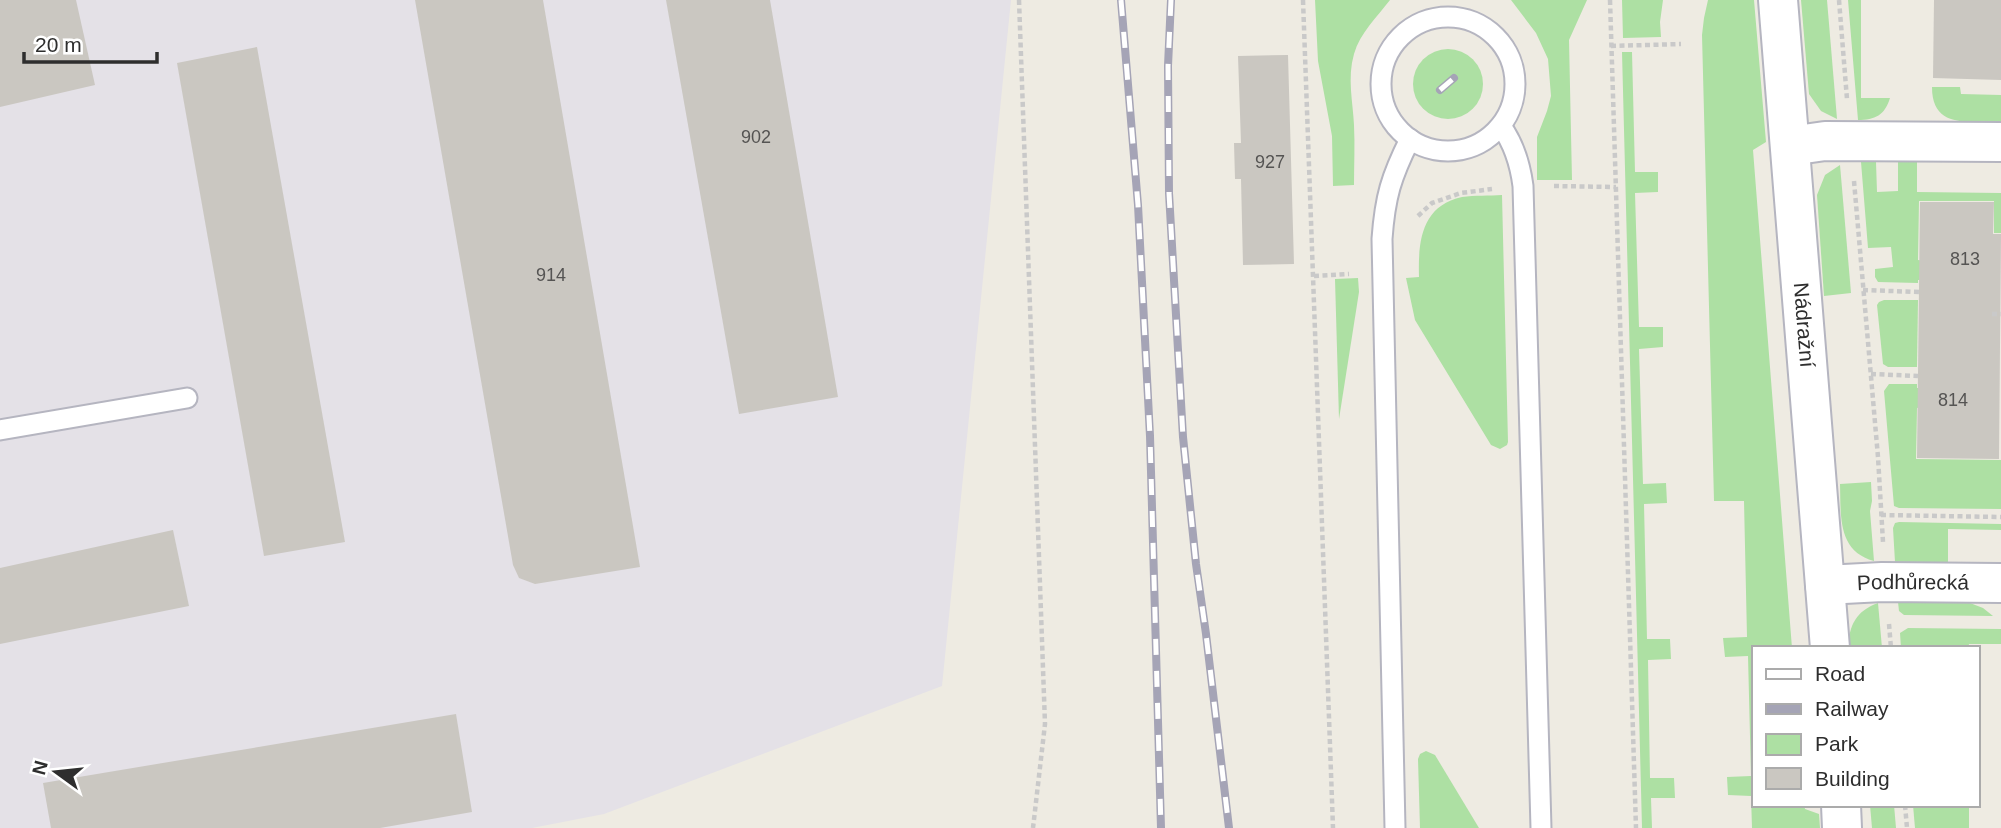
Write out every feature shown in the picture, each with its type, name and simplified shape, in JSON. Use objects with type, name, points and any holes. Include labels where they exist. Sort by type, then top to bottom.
[{"type":"street","name":"Nádražní","points":[[1778,0],[1830,646]]},
{"type":"street","points":[[1790,146],[1825,141],[2001,142]]},
{"type":"street","name":"Podhůrecká","points":[[1825,585],[1886,582],[2001,583]]},
{"type":"street","points":[[1841,807],[1842,828]]},
{"type":"lane","points":[[1449,9],[1488,30],[1509,55],[1513,68],[1513,102],[1501,126],[1480,143],[1468,149],[1454,151],[1428,148],[1410,139],[1395,125],[1383,100],[1382,73],[1396,43],[1411,29],[1449,9]]},
{"type":"lane","points":[[1501,126],[1517,155],[1523,186],[1541,828]]},
{"type":"lane","points":[[1395,828],[1382,239],[1384,207],[1396,168],[1410,139]]},
{"type":"lane","points":[[0,430],[187,398]]},
{"type":"path","points":[[1019,0],[1045,724],[1033,828]]},
{"type":"path","points":[[1303,0],[1332,828]]},
{"type":"path","points":[[1610,0],[1636,828]]},
{"type":"path","points":[[1839,0],[1891,646]]},
{"type":"path","points":[[1611,46],[1681,44]]},
{"type":"path","points":[[1417,217],[1432,203],[1461,193],[1523,186],[1616,187]]},
{"type":"path","points":[[1314,275],[1383,273]]},
{"type":"path","points":[[1863,290],[1919,292]]},
{"type":"path","points":[[1993,314],[2001,314]]},
{"type":"path","points":[[1871,374],[1918,376]]},
{"type":"path","points":[[1881,515],[2001,517]]},
{"type":"path","points":[[1905,807],[1906,828]]},
{"type":"shaded area","points":[[0,0],[1011,0],[942,686],[604,814],[532,828],[0,828]]},
{"type":"green space","points":[[1315,0],[1390,0],[1360,39],[1352,63],[1354,185],[1333,186],[1332,136],[1318,61]]},
{"type":"green space","points":[[1511,0],[1587,0],[1569,40],[1572,180],[1537,180],[1537,137],[1551,96],[1548,59],[1536,33]]},
{"type":"green space","points":[[1622,0],[1663,0],[1661,37],[1623,38]]},
{"type":"green space","points":[[1708,0],[1754,0],[1766,142],[1753,150],[1792,646],[1752,646],[1752,807],[1804,807],[1819,814],[1820,828],[1752,828],[1751,796],[1728,795],[1727,777],[1751,776],[1748,656],[1725,657],[1723,638],[1747,637],[1744,501],[1714,501],[1702,35]]},
{"type":"green space","points":[[1801,0],[1827,0],[1837,119],[1821,111],[1809,94]]},
{"type":"green space","points":[[1848,0],[1861,0],[1861,98],[1890,98],[1882,112],[1869,119],[1858,120]]},
{"type":"green space","points":[[1441,49],[1455,49],[1468,55],[1477,64],[1483,84],[1481,97],[1473,109],[1455,119],[1441,119],[1428,113],[1419,104],[1413,91],[1413,77],[1419,64],[1428,55]]},
{"type":"green space","points":[[1622,52],[1632,52],[1635,172],[1658,172],[1658,192],[1635,193],[1639,327],[1663,327],[1663,347],[1639,349],[1643,484],[1666,483],[1667,503],[1644,504],[1647,639],[1670,639],[1671,659],[1648,660],[1650,778],[1674,778],[1675,798],[1651,798],[1652,828],[1642,828]]},
{"type":"green space","points":[[1932,87],[1960,87],[1961,94],[2001,95],[2001,121],[1966,122],[1946,117],[1938,110]]},
{"type":"green space","points":[[1861,162],[1876,162],[1877,192],[1898,191],[1898,162],[1917,162],[1917,192],[2001,193],[2001,233],[1994,233],[1994,201],[1919,201],[1918,260],[1926,261],[1925,280],[1918,280],[1918,283],[1878,282],[1875,269],[1893,267],[1891,247],[1868,248]]},
{"type":"green space","points":[[1840,165],[1851,293],[1824,296],[1817,195],[1825,175]]},
{"type":"green space","points":[[1502,195],[1508,442],[1500,449],[1491,445],[1415,320],[1406,278],[1419,277],[1421,239],[1430,217],[1438,208],[1462,197]]},
{"type":"green space","points":[[1358,278],[1359,292],[1339,419],[1335,279]]},
{"type":"green space","points":[[1884,300],[1918,300],[1917,367],[1888,367],[1883,364],[1877,305]]},
{"type":"green space","points":[[1889,384],[1917,384],[1917,388],[1924,388],[1924,407],[1917,408],[1916,459],[2001,460],[2001,509],[1894,506],[1884,391]]},
{"type":"green space","points":[[1871,482],[1874,561],[1853,549],[1843,530],[1841,519],[1840,484]]},
{"type":"green space","points":[[1895,523],[2001,524],[2001,530],[1948,529],[1948,563],[1895,562],[1893,528]]},
{"type":"green space","points":[[1898,602],[1970,603],[1993,616],[1904,615],[1899,611]]},
{"type":"green space","points":[[1878,603],[1882,646],[1848,646],[1855,620],[1870,606]]},
{"type":"green space","points":[[1908,628],[2001,629],[2001,644],[1901,646],[1900,633]]},
{"type":"green space","points":[[1426,751],[1435,755],[1479,828],[1420,828],[1418,759],[1420,754]]},
{"type":"green space","points":[[1870,807],[1894,807],[1896,828],[1872,828]]},
{"type":"green space","points":[[1913,807],[1969,807],[1969,828],[1915,828]]},
{"type":"building","points":[[0,0],[76,0],[95,85],[0,107]]},
{"type":"building","points":[[415,0],[543,0],[640,567],[535,584],[519,578],[513,565]]},
{"type":"building","points":[[666,0],[770,0],[838,397],[739,414]]},
{"type":"building","points":[[1934,0],[2001,0],[2001,80],[1933,78]]},
{"type":"building","points":[[257,47],[345,542],[264,556],[177,63]]},
{"type":"building","points":[[1288,55],[1294,264],[1243,265],[1241,179],[1235,179],[1234,143],[1241,143],[1238,56]]},
{"type":"building","points":[[1920,202],[1994,202],[1993,234],[2001,234],[1999,459],[1917,458]]},
{"type":"building","points":[[173,530],[189,606],[0,644],[0,568]]},
{"type":"building","points":[[456,714],[472,812],[380,828],[51,828],[43,783]]},
{"type":"railway","points":[[1121,0],[1138,205],[1150,436],[1161,828]]},
{"type":"railway","points":[[1171,0],[1168,66],[1169,193],[1183,437],[1229,828]]},
{"type":"railway","points":[[1440,90],[1454,78]]}]
